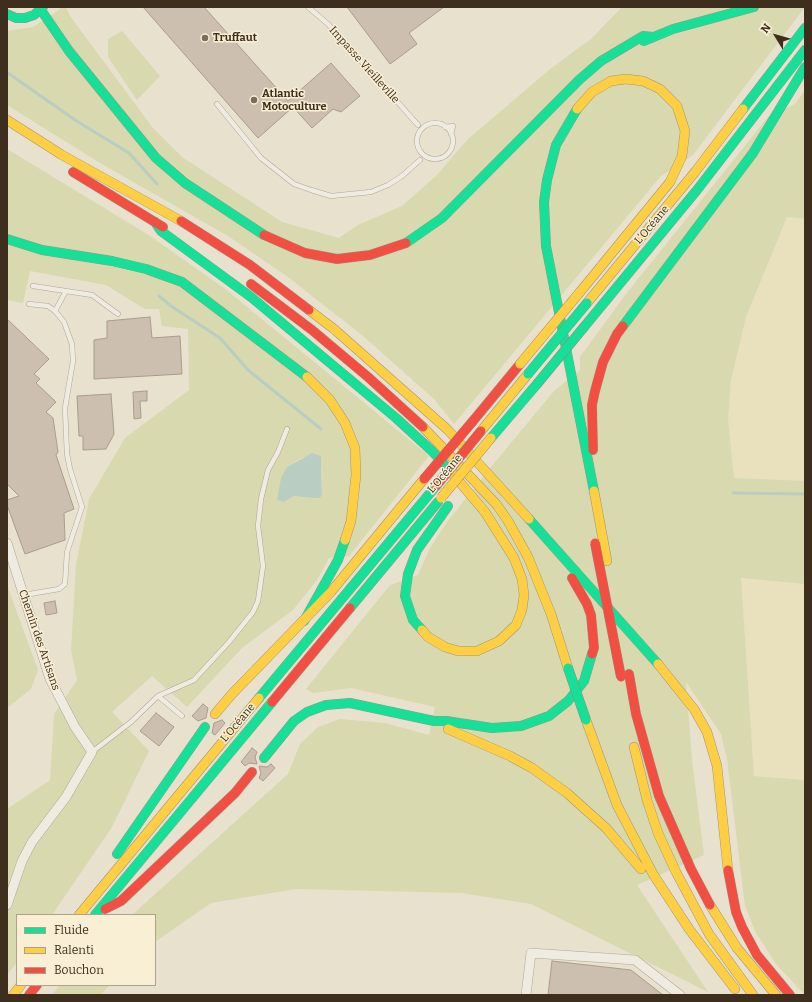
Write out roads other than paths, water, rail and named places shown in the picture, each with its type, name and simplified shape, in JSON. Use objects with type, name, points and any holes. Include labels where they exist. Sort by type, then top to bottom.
[{"type":"main road","points":[[569,104],[599,71],[619,55],[653,37],[754,7]]},
{"type":"main road","points":[[10,18],[29,17],[42,8],[52,28],[69,51],[156,158],[185,183],[264,235],[305,253],[337,258],[370,255],[408,242],[442,218],[578,80],[601,61],[643,36],[653,37]]},
{"type":"main road","name":"L’Océane","points":[[80,914],[695,172],[805,28]]},
{"type":"main road","name":"L’Océane","points":[[96,914],[702,184],[805,50]]},
{"type":"main road","points":[[591,482],[595,476],[592,405],[598,376],[610,347],[626,320],[753,153],[805,68]]},
{"type":"main road","points":[[215,714],[232,694],[304,621],[473,421],[520,364],[580,292],[670,182],[682,156],[685,131],[677,106],[660,89],[643,81],[626,79],[611,81],[592,92],[572,114],[561,134],[551,160],[544,202],[546,246],[591,482],[599,544]]},
{"type":"main road","points":[[7,120],[62,155],[165,211],[203,234],[307,307],[376,365],[448,430],[664,670],[701,720],[707,732],[717,766],[729,882],[736,912],[742,927],[757,954],[790,995]]},
{"type":"main road","points":[[555,127],[543,157],[540,172],[536,197],[536,230],[550,315],[599,544],[625,676],[640,773],[664,845],[688,898],[709,934],[753,995]]},
{"type":"main road","points":[[7,131],[221,263]]},
{"type":"main road","points":[[155,222],[161,231],[251,297],[396,418],[432,451],[472,495],[485,512],[514,558],[522,579],[524,595],[522,610],[516,625],[499,641],[477,651],[458,651],[445,647],[428,637],[413,620],[406,596],[408,574],[417,550],[454,497],[460,475]]},
{"type":"main road","points":[[7,239],[42,250],[112,261],[146,269],[182,282],[306,376],[330,400],[345,423],[355,448],[356,475],[351,521],[338,560],[304,621]]},
{"type":"main road","points":[[245,280],[312,330],[368,377],[426,430],[497,505],[508,521],[531,564],[558,634],[568,668],[617,805],[633,838],[669,901],[707,954],[741,995]]},
{"type":"main road","points":[[264,758],[294,721],[307,712],[326,705],[350,703],[434,721],[446,721],[492,728],[521,726],[535,722],[559,710],[584,681],[594,648],[591,615],[587,604],[576,584],[559,561],[557,551]]},
{"type":"main road","points":[[625,676],[657,789],[688,863],[703,893],[737,948],[776,995]]},
{"type":"main road","points":[[434,721],[510,756],[532,768],[567,793],[606,828],[627,851],[662,898],[669,901]]},
{"type":"main road","points":[[94,897],[103,873],[205,727]]},
{"type":"main road","points":[[96,914],[121,901],[235,793],[252,772]]},
{"type":"main road","points":[[13,995],[20,986]]},
{"type":"main road","points":[[29,995],[36,986]]},
{"type":"street","name":"Chemin des Artisans","points":[[7,543],[50,679],[75,727],[92,752]]},
{"type":"street","points":[[7,906],[22,861],[32,842],[66,797],[92,752]]},
{"type":"street","points":[[526,995],[531,953],[635,960],[680,995]]},
{"type":"lane","name":"Impasse Vieilleville","points":[[308,7],[328,24],[418,125]]},
{"type":"lane","points":[[217,104],[261,158],[294,184],[331,196],[370,192],[388,185],[402,176],[420,160],[441,158],[450,151],[452,145],[451,134],[444,127],[436,124],[426,126],[418,125],[419,133],[417,143],[421,152],[429,158]]},
{"type":"lane","points":[[419,133],[426,126]]},
{"type":"lane","points":[[420,160],[421,152]]},
{"type":"lane","points":[[33,286],[92,295],[118,314]]},
{"type":"lane","points":[[55,311],[66,291]]},
{"type":"lane","points":[[24,595],[59,589],[65,584],[67,552],[82,507],[67,454],[65,408],[73,361],[72,344],[64,322],[55,311],[48,306],[29,304]]},
{"type":"lane","points":[[92,752],[131,722],[158,696],[194,680],[229,642],[253,612],[258,601],[263,566],[258,526],[261,499],[268,470],[278,452],[287,429]]},
{"type":"lane","points":[[158,696],[182,716]]},
{"type":"waterway","points":[[8,73],[75,120],[129,153],[157,184]]},
{"type":"waterway","points":[[159,296],[171,306],[220,338],[248,370],[321,429]]},
{"type":"waterway","points":[[733,493],[805,494]]},
{"type":"place","name":"Truffaut","points":[[205,38]]},
{"type":"place","name":"Atlantic Motoculture","points":[[254,100]]}]
